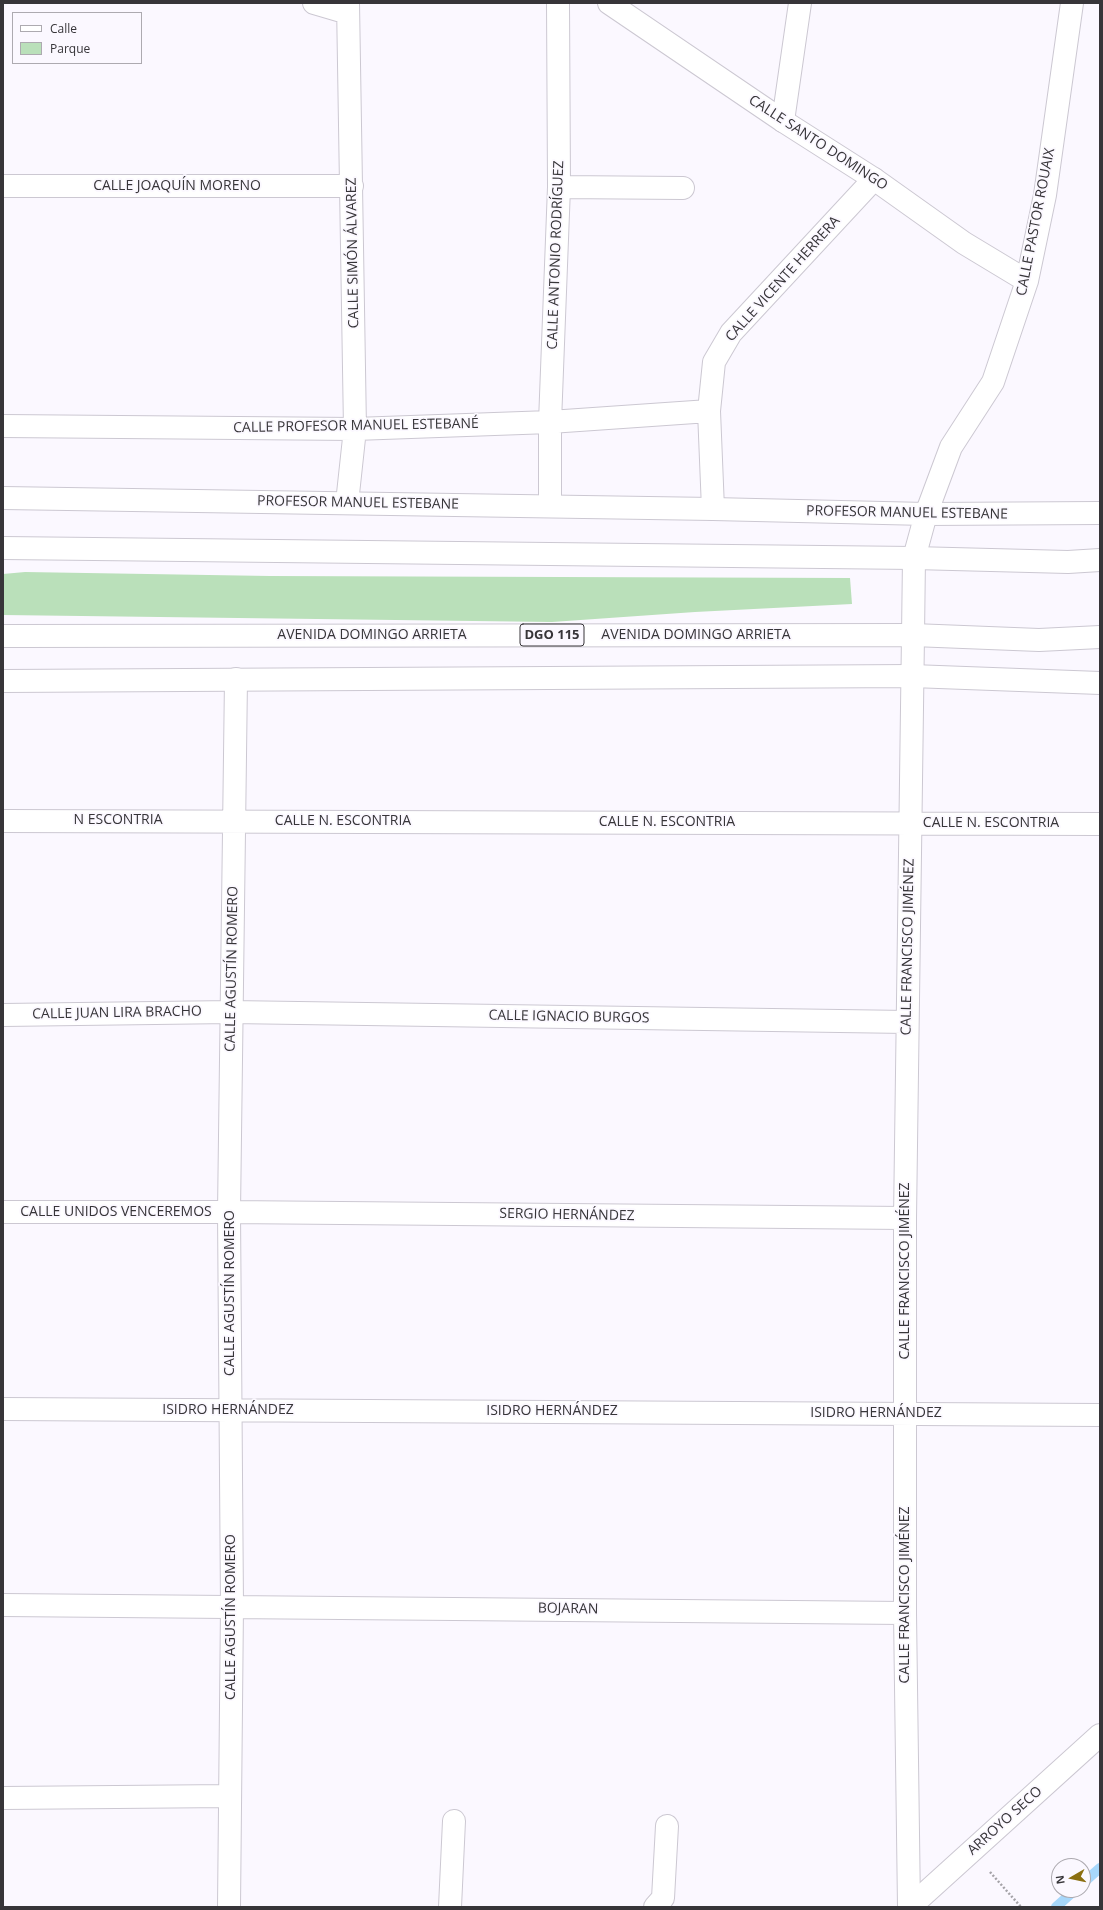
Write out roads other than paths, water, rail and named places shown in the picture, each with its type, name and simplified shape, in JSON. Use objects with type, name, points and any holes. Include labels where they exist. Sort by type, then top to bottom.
[{"type":"street","points":[[314,3],[348,8]]},
{"type":"street","name":"CALLE ANTONIO RODRÍGUEZ","points":[[550,506],[550,422],[559,187],[558,3]]},
{"type":"street","name":"CALLE SANTO DOMINGO","points":[[610,3],[783,121],[874,179],[964,243],[1027,281]]},
{"type":"street","points":[[783,121],[800,3]]},
{"type":"street","name":"CALLE PASTOR ROUAIX","points":[[913,635],[914,558],[926,514],[951,447],[993,382],[1027,281],[1045,195],[1072,3]]},
{"type":"street","name":"CALLE SIMÓN ÁLVAREZ","points":[[347,503],[355,429],[348,8]]},
{"type":"street","name":"CALLE VICENTE HERRERA","points":[[709,412],[714,362],[731,332],[874,179]]},
{"type":"street","name":"CALLE JOAQUÍN MORENO","points":[[3,186],[352,186]]},
{"type":"street","points":[[559,187],[683,188]]},
{"type":"street","points":[[709,412],[713,509]]},
{"type":"street","name":"CALLE PROFESOR MANUEL ESTEBANÉ","points":[[3,426],[355,429],[550,422],[709,412]]},
{"type":"street","name":"PROFESOR MANUEL ESTEBANE","points":[[3,498],[550,506],[926,514],[1100,513]]},
{"type":"street","points":[[3,548],[914,558],[1068,562],[1100,560]]},
{"type":"street","name":"AVENIDA DOMINGO ARRIETA","points":[[3,636],[913,635],[1039,640],[1100,637]]},
{"type":"street","name":"CALLE FRANCISCO JIMÉNEZ","points":[[909,1907],[905,1613],[905,1218],[913,635]]},
{"type":"street","points":[[3,681],[912,676],[1100,683]]},
{"type":"street","name":"CALLE AGUSTÍN ROMERO","points":[[229,1907],[232,1606],[229,1212],[236,679]]},
{"type":"street","name":"N ESCONTRIA","points":[[3,820],[234,820]]},
{"type":"street","name":"CALLE N. ESCONTRIA","points":[[234,820],[1100,824]]},
{"type":"street","name":"CALLE JUAN LIRA BRACHO","points":[[3,1015],[231,1012]]},
{"type":"street","name":"CALLE IGNACIO BURGOS","points":[[231,1012],[907,1022]]},
{"type":"street","name":"CALLE UNIDOS VENCEREMOS","points":[[3,1212],[229,1212]]},
{"type":"street","name":"SERGIO HERNÁNDEZ","points":[[229,1212],[905,1218]]},
{"type":"street","name":"ISIDRO HERNÁNDEZ","points":[[3,1409],[1100,1415]]},
{"type":"street","name":"BOJARAN","points":[[3,1605],[905,1613]]},
{"type":"street","name":"ARROYO SECO","points":[[909,1907],[972,1852],[1100,1735]]},
{"type":"street","points":[[3,1798],[229,1796]]},
{"type":"street","points":[[450,1907],[454,1821]]},
{"type":"street","points":[[655,1907],[663,1898],[667,1826]]},
{"type":"waterway","name":"ARROYO SECO","points":[[1091,1876],[1100,1868]]},
{"type":"waterway","name":"ARROYO SECO","points":[[1056,1907],[1066,1898]]}]
